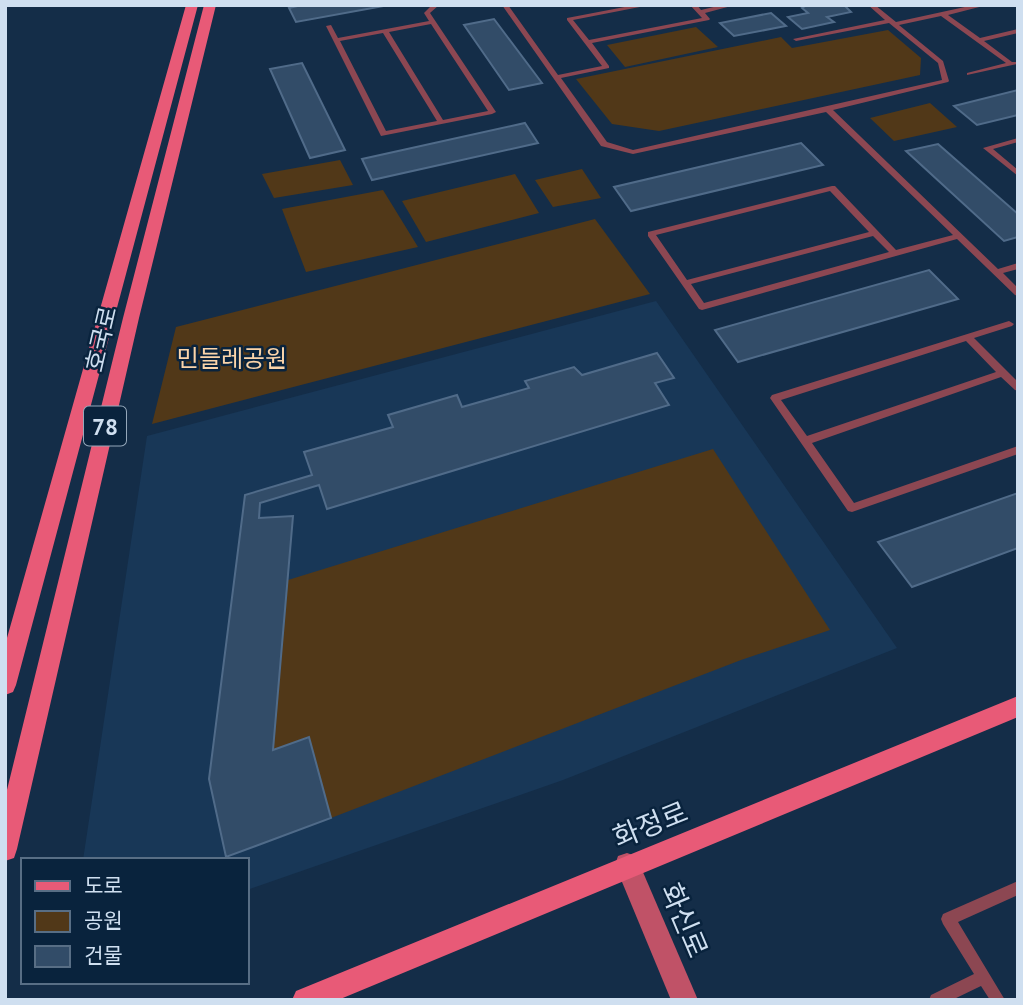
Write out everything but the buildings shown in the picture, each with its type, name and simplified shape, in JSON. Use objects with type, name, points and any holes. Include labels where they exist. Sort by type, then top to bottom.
[{"type":"main road","name":"호국로","points":[[5,685],[192,5]]},
{"type":"main road","name":"호국로","points":[[5,849],[131,318],[210,5]]},
{"type":"main road","name":"화정로","points":[[305,1000],[1018,706]]},
{"type":"main road","name":"화신로","points":[[627,865],[685,1000]]},
{"type":"lane","points":[[329,26],[384,134],[492,112],[427,13],[436,5]]},
{"type":"lane","points":[[505,5],[604,144],[633,152],[946,81],[941,62],[871,5]]},
{"type":"lane","points":[[556,77],[607,67],[569,19],[647,5]]},
{"type":"lane","points":[[589,42],[706,19],[693,5]]},
{"type":"lane","points":[[699,12],[732,5]]},
{"type":"lane","points":[[796,39],[984,5]]},
{"type":"lane","points":[[943,14],[1014,63]]},
{"type":"lane","points":[[336,40],[433,22]]},
{"type":"lane","points":[[385,31],[440,122]]},
{"type":"lane","points":[[979,40],[1018,31]]},
{"type":"lane","points":[[969,74],[1014,63]]},
{"type":"lane","points":[[828,109],[1018,293]]},
{"type":"lane","points":[[1018,140],[987,148],[1018,174]]},
{"type":"lane","points":[[894,254],[832,188],[651,234],[702,307],[894,254],[958,236]]},
{"type":"lane","points":[[685,283],[874,233]]},
{"type":"lane","points":[[996,272],[1018,266]]},
{"type":"lane","points":[[1009,324],[775,398],[852,508],[1018,450]]},
{"type":"lane","points":[[967,337],[1018,388]]},
{"type":"lane","points":[[805,441],[1003,373]]},
{"type":"lane","points":[[998,1000],[948,919],[1018,888]]},
{"type":"lane","points":[[936,1000],[983,976]]},
{"type":"shaded area","points":[[656,301],[897,648],[563,780],[248,890],[248,858],[83,858],[147,436]]},
{"type":"green space","points":[[696,27],[718,47],[625,67],[607,45]]},
{"type":"green space","points":[[888,30],[921,58],[920,75],[659,131],[612,124],[576,79],[781,37],[792,48]]},
{"type":"green space","points":[[930,103],[957,127],[894,141],[870,118]]},
{"type":"green space","points":[[340,160],[353,185],[274,198],[262,174]]},
{"type":"green space","points":[[582,169],[601,198],[553,207],[535,180]]},
{"type":"green space","points":[[515,174],[539,213],[426,242],[402,201]]},
{"type":"green space","points":[[383,190],[418,247],[306,272],[282,209]]},
{"type":"green space","name":"민들레공원","points":[[595,219],[650,294],[152,424],[176,327]]},
{"type":"green space","points":[[713,449],[830,630],[741,660],[331,818],[309,738],[273,750],[288,580]]}]
